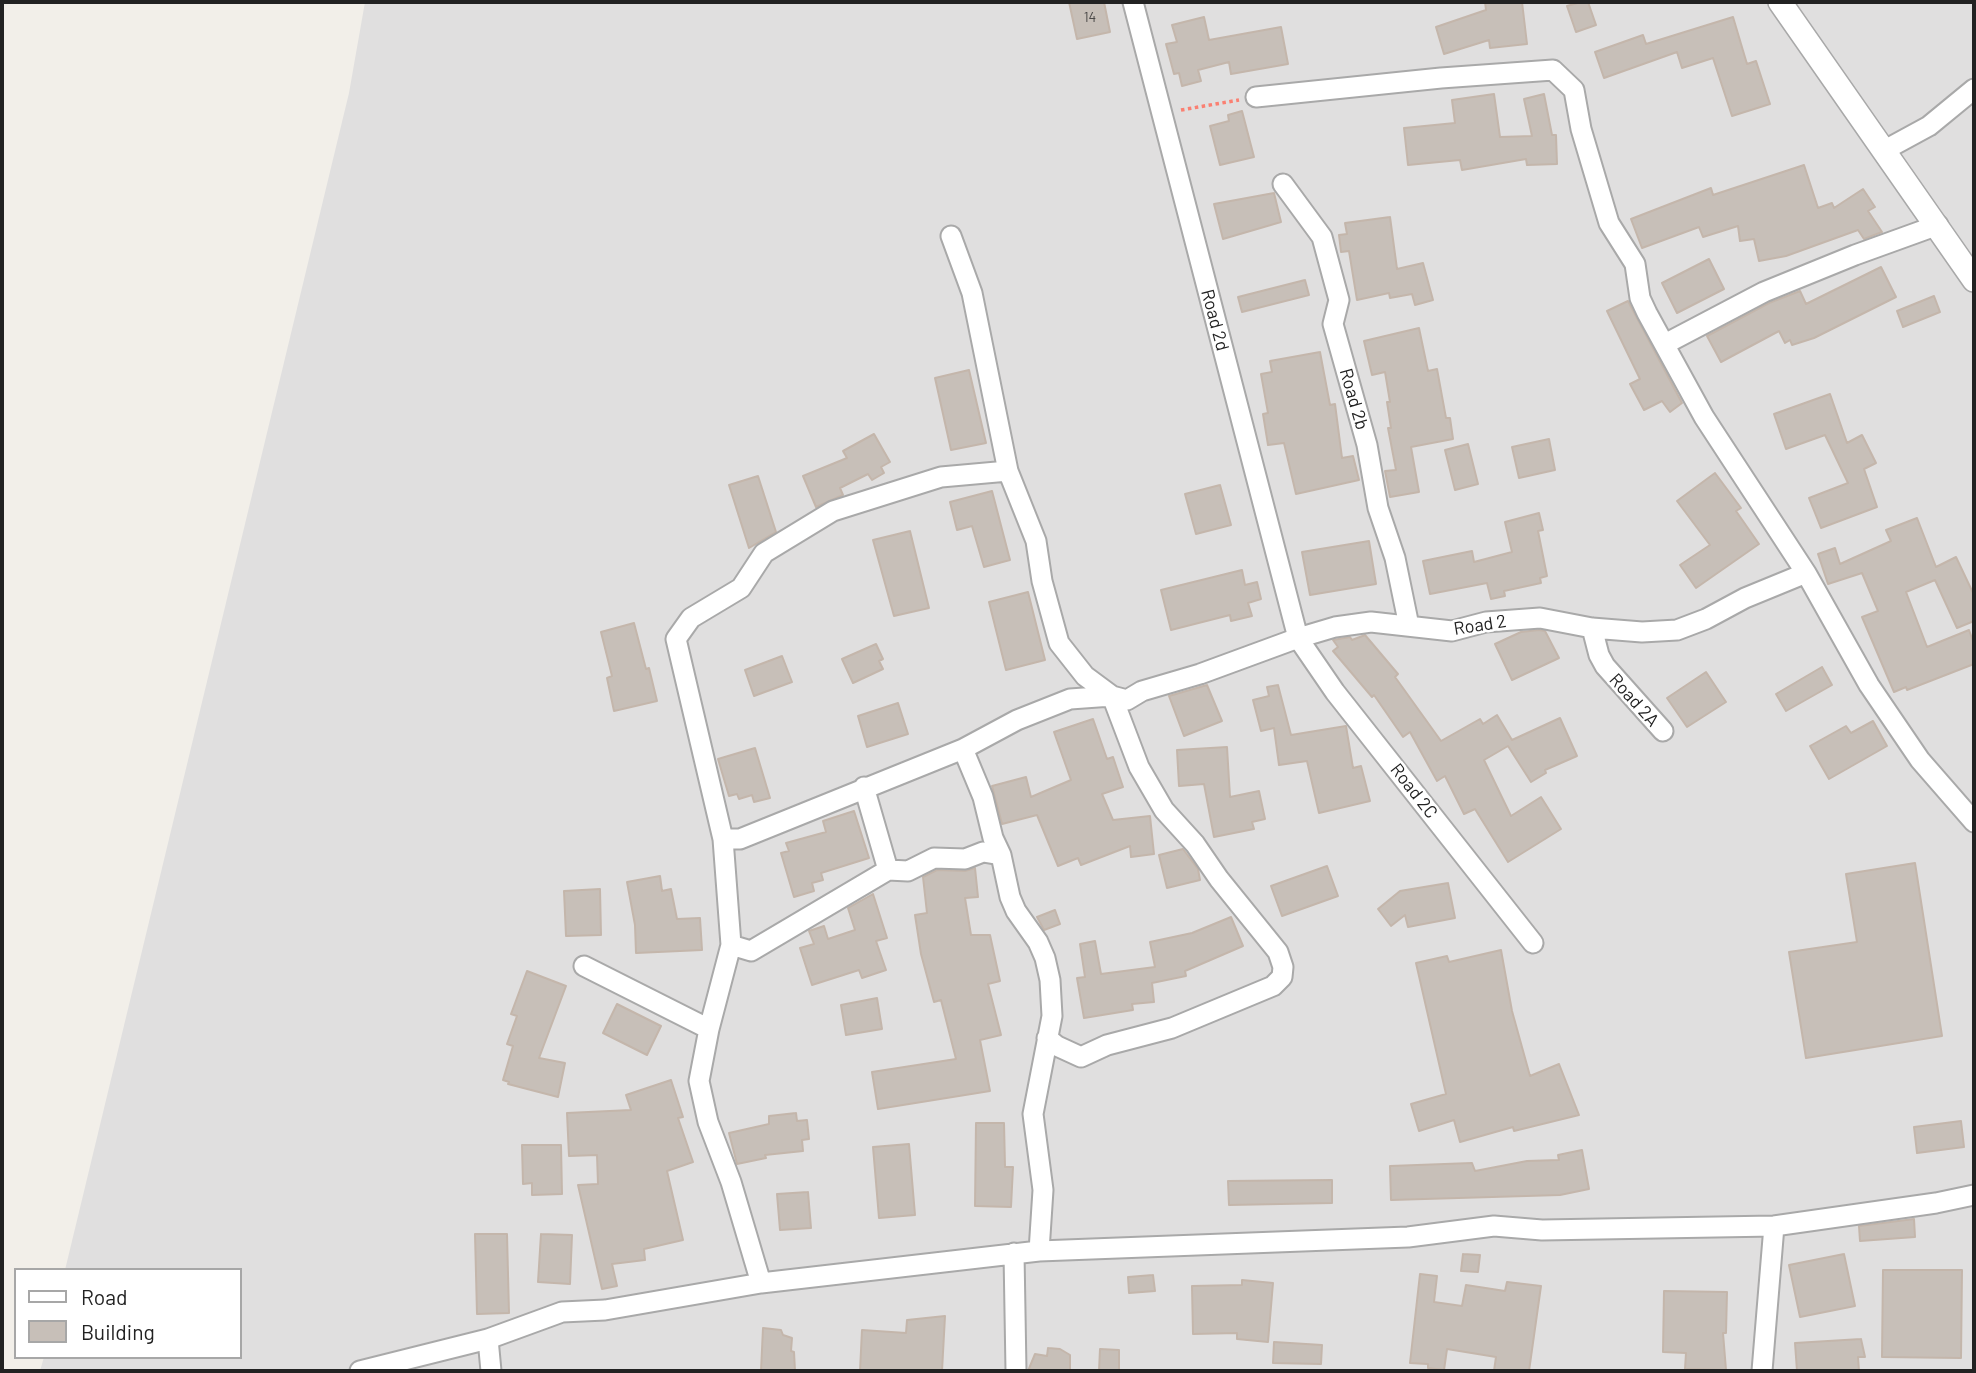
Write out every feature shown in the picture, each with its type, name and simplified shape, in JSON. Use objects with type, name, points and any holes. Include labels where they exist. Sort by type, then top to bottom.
[{"type":"street","name":"Road 2d","points":[[1133,2],[1298,638]]},
{"type":"street","points":[[1780,2],[1974,280]]},
{"type":"street","points":[[1255,97],[1441,78],[1553,70],[1574,90],[1581,129],[1609,223],[1635,264],[1640,298],[1704,417],[1807,573],[1868,685],[1920,760],[1974,822]]},
{"type":"street","points":[[1883,151],[1929,126],[1974,89]]},
{"type":"street","name":"Road 2b","points":[[1283,184],[1322,237],[1339,300],[1333,324],[1367,444],[1378,508],[1395,558],[1409,626]]},
{"type":"street","points":[[1665,344],[1764,292],[1938,225]]},
{"type":"street","points":[[951,236],[972,293],[1008,471],[1035,541],[1042,580],[1059,643],[1085,676],[1112,696],[1139,767],[1164,810],[1195,844],[1219,879],[1278,952],[1283,967],[1282,977],[1273,986],[1172,1028],[1107,1045],[1081,1057],[1057,1046],[1047,1038]]},
{"type":"street","points":[[761,1283],[730,1182],[708,1122],[699,1081],[709,1029],[731,945],[723,839],[676,639],[691,618],[740,588],[764,553],[833,511],[941,477],[1008,471]]},
{"type":"street","name":"Road 2","points":[[723,839],[740,839],[962,748],[1017,720],[1070,699],[1112,696],[1127,700],[1142,691],[1200,674],[1335,627],[1371,622],[1452,631],[1486,622],[1540,618],[1592,628],[1642,632],[1677,631],[1745,598],[1807,573]]},
{"type":"street","name":"Road 2A","points":[[1592,628],[1605,666],[1663,731]]},
{"type":"street","name":"Road 2C","points":[[1298,638],[1335,692],[1533,943]]},
{"type":"street","points":[[962,748],[983,797],[993,838],[1002,855],[1010,897],[1016,911],[1038,942],[1050,980],[1052,1016],[1034,1114],[1043,1190],[1039,1251]]},
{"type":"street","points":[[864,787],[888,870]]},
{"type":"street","points":[[731,945],[751,951],[888,870],[908,871],[934,858],[965,859],[983,852],[1002,855]]},
{"type":"street","points":[[584,966],[709,1029]]},
{"type":"street","points":[[359,1371],[488,1339],[562,1312],[605,1310],[761,1283],[1039,1251],[1408,1237],[1494,1226],[1542,1230],[1774,1226],[1974,1195]]},
{"type":"street","points":[[1762,1371],[1774,1226]]},
{"type":"street","points":[[1014,1254],[1016,1371]]},
{"type":"street","points":[[488,1339],[491,1371]]},
{"type":"path","points":[[1162,114],[1255,97]]},
{"type":"shaded area","points":[[365,2],[1974,2],[1974,1371],[40,1371],[43,1359],[242,1359],[242,1268],[65,1268],[349,93]]},
{"type":"building","points":[[1069,2],[1104,2],[1110,32],[1077,39]]},
{"type":"building","points":[[1485,2],[1522,2],[1527,44],[1490,48],[1489,40],[1444,54],[1436,27],[1486,10]]},
{"type":"building","points":[[1588,2],[1596,25],[1576,32],[1567,6]]},
{"type":"building","points":[[1204,17],[1209,40],[1281,27],[1288,64],[1231,74],[1229,62],[1198,70],[1201,81],[1182,86],[1179,73],[1174,74],[1166,44],[1177,42],[1172,25]]},
{"type":"building","points":[[1733,17],[1747,64],[1756,61],[1770,104],[1732,116],[1713,58],[1682,68],[1677,52],[1604,78],[1595,52],[1643,35],[1646,44]]},
{"type":"building","points":[[1494,94],[1500,137],[1532,136],[1524,99],[1544,94],[1552,135],[1556,135],[1557,164],[1527,165],[1526,159],[1462,170],[1460,160],[1408,165],[1404,128],[1455,123],[1452,100]]},
{"type":"building","points":[[1242,111],[1254,157],[1220,165],[1210,126],[1229,121],[1228,115]]},
{"type":"building","points":[[1804,165],[1818,208],[1832,203],[1834,208],[1863,189],[1875,207],[1868,211],[1882,232],[1864,239],[1858,230],[1786,256],[1759,261],[1754,239],[1740,241],[1738,226],[1703,237],[1699,227],[1642,248],[1631,219],[1711,188],[1713,195]]},
{"type":"building","points":[[1274,193],[1281,222],[1223,239],[1214,204]]},
{"type":"building","points":[[1390,217],[1397,269],[1423,263],[1433,300],[1415,305],[1412,294],[1390,298],[1389,293],[1357,300],[1349,251],[1341,252],[1339,235],[1347,234],[1345,223]]},
{"type":"building","points":[[1709,259],[1724,289],[1677,313],[1662,283]]},
{"type":"building","points":[[1881,267],[1896,297],[1814,338],[1792,345],[1790,340],[1785,343],[1779,331],[1721,362],[1707,336],[1769,303],[1800,291],[1806,304]]},
{"type":"building","points":[[1305,280],[1309,295],[1242,312],[1238,297]]},
{"type":"building","points":[[1934,296],[1940,312],[1903,327],[1897,311]]},
{"type":"building","points":[[1628,301],[1682,403],[1670,412],[1662,401],[1644,410],[1630,384],[1640,379],[1607,311]]},
{"type":"building","points":[[1419,328],[1428,371],[1437,369],[1446,418],[1450,418],[1453,439],[1411,447],[1419,492],[1390,497],[1385,471],[1396,470],[1388,428],[1391,428],[1387,402],[1390,402],[1385,372],[1372,375],[1364,341]]},
{"type":"building","points":[[1320,352],[1330,405],[1335,404],[1342,458],[1353,456],[1359,480],[1296,494],[1284,443],[1268,445],[1263,414],[1268,413],[1261,374],[1272,372],[1270,361]]},
{"type":"building","points":[[969,370],[986,443],[951,450],[935,378]]},
{"type":"building","points":[[1830,394],[1847,443],[1862,435],[1876,463],[1864,469],[1877,507],[1821,528],[1809,498],[1848,483],[1825,435],[1786,449],[1774,414]]},
{"type":"building","points":[[874,434],[890,462],[881,467],[884,473],[872,480],[868,474],[840,488],[843,495],[816,507],[803,476],[847,458],[843,451]]},
{"type":"building","points":[[1549,439],[1555,470],[1519,478],[1512,447]]},
{"type":"building","points":[[1468,444],[1478,484],[1455,490],[1445,450]]},
{"type":"building","points":[[1715,473],[1741,508],[1736,511],[1759,544],[1696,588],[1680,565],[1710,545],[1677,501]]},
{"type":"building","points":[[758,476],[776,532],[749,548],[729,485]]},
{"type":"building","points":[[1220,485],[1231,525],[1196,534],[1185,494]]},
{"type":"building","points":[[992,491],[1010,560],[984,567],[972,526],[957,530],[950,502]]},
{"type":"building","points":[[1539,513],[1543,530],[1538,531],[1547,576],[1540,578],[1541,583],[1504,591],[1505,596],[1491,599],[1487,583],[1430,594],[1423,561],[1472,551],[1474,562],[1512,552],[1505,522]]},
{"type":"building","points":[[1917,518],[1936,567],[1956,557],[1974,595],[1974,621],[1957,628],[1935,580],[1906,592],[1927,647],[1969,630],[1974,644],[1974,664],[1907,690],[1906,687],[1894,692],[1862,617],[1878,611],[1862,573],[1828,584],[1818,554],[1835,548],[1840,564],[1891,541],[1886,530]]},
{"type":"building","points":[[910,531],[929,608],[894,616],[873,540]]},
{"type":"building","points":[[1369,541],[1376,584],[1310,595],[1302,552]]},
{"type":"building","points":[[1242,570],[1245,585],[1257,582],[1261,599],[1248,603],[1252,616],[1231,621],[1230,615],[1171,630],[1161,590]]},
{"type":"building","points":[[1028,592],[1045,660],[1006,670],[989,602]]},
{"type":"building","points":[[634,623],[657,701],[614,711],[607,678],[612,676],[601,632]]},
{"type":"building","points":[[1545,631],[1559,658],[1512,680],[1495,644],[1521,632]]},
{"type":"building","points":[[1365,635],[1398,674],[1395,677],[1441,741],[1480,719],[1483,724],[1497,715],[1512,740],[1560,718],[1577,756],[1545,770],[1546,773],[1531,782],[1508,746],[1484,760],[1511,816],[1541,797],[1561,829],[1508,862],[1475,809],[1464,814],[1445,776],[1437,781],[1410,732],[1403,737],[1374,695],[1372,697],[1333,651],[1338,647],[1333,640],[1350,637],[1352,640]]},
{"type":"building","points":[[876,644],[883,659],[879,661],[883,669],[853,683],[842,659]]},
{"type":"building","points":[[782,656],[792,682],[754,696],[745,670]]},
{"type":"building","points":[[1822,667],[1832,685],[1786,711],[1776,694]]},
{"type":"building","points":[[1706,672],[1726,702],[1687,727],[1667,698]]},
{"type":"building","points":[[1207,685],[1222,721],[1184,736],[1169,696]]},
{"type":"building","points":[[1278,685],[1291,735],[1346,726],[1353,768],[1361,766],[1370,801],[1319,813],[1307,761],[1279,765],[1274,728],[1261,731],[1253,700],[1269,696],[1267,687]]},
{"type":"building","points":[[898,703],[908,734],[867,747],[858,716]]},
{"type":"building","points":[[1093,719],[1107,759],[1113,757],[1123,787],[1102,794],[1113,820],[1150,816],[1154,854],[1131,857],[1130,846],[1081,865],[1078,858],[1058,866],[1037,815],[1002,824],[992,786],[1026,777],[1031,797],[1071,780],[1054,732]]},
{"type":"building","points":[[1873,721],[1887,746],[1829,779],[1810,746],[1846,726],[1851,733]]},
{"type":"building","points":[[1227,747],[1230,797],[1259,791],[1265,819],[1252,822],[1254,829],[1214,837],[1204,784],[1179,786],[1177,750]]},
{"type":"building","points":[[755,748],[770,798],[754,802],[752,795],[739,799],[737,794],[729,796],[718,759]]},
{"type":"building","points":[[854,811],[869,858],[821,873],[823,880],[812,883],[814,891],[794,897],[781,853],[789,851],[786,843],[826,832],[823,821]]},
{"type":"building","points":[[1183,849],[1198,869],[1200,880],[1167,888],[1159,855]]},
{"type":"building","points":[[1915,863],[1942,1036],[1806,1058],[1789,952],[1857,942],[1846,874]]},
{"type":"building","points":[[1327,866],[1338,896],[1282,916],[1271,886]]},
{"type":"building","points":[[975,868],[978,897],[965,898],[971,935],[990,935],[1000,981],[988,984],[1001,1035],[980,1040],[990,1091],[878,1109],[872,1072],[956,1059],[941,1000],[934,1002],[921,954],[915,915],[927,913],[923,877],[937,870],[965,871]]},
{"type":"building","points":[[660,876],[662,891],[671,889],[677,919],[700,918],[702,950],[636,953],[635,925],[627,882]]},
{"type":"building","points":[[1448,883],[1455,918],[1408,927],[1405,915],[1391,926],[1378,909],[1400,891]]},
{"type":"building","points":[[600,889],[601,935],[566,936],[564,891]]},
{"type":"building","points":[[873,894],[887,938],[876,941],[886,970],[862,978],[859,970],[812,985],[800,948],[814,944],[809,931],[824,926],[828,939],[855,930],[848,908]]},
{"type":"building","points":[[1055,910],[1060,924],[1044,930],[1037,917]]},
{"type":"building","points":[[1231,917],[1243,946],[1185,971],[1186,976],[1152,983],[1154,1002],[1132,1004],[1133,1010],[1084,1018],[1077,978],[1085,977],[1080,944],[1095,941],[1101,974],[1155,967],[1150,942],[1192,933]]},
{"type":"building","points":[[1501,950],[1512,1011],[1530,1076],[1559,1064],[1579,1115],[1514,1131],[1513,1127],[1460,1142],[1454,1120],[1419,1131],[1411,1104],[1446,1094],[1416,963],[1447,956],[1449,962]]},
{"type":"building","points":[[527,971],[566,986],[539,1058],[565,1063],[558,1097],[508,1084],[509,1082],[503,1080],[513,1046],[507,1044],[517,1016],[511,1014]]},
{"type":"building","points":[[877,998],[882,1029],[846,1035],[841,1005]]},
{"type":"building","points":[[617,1004],[661,1026],[647,1055],[603,1033]]},
{"type":"building","points":[[671,1080],[683,1117],[678,1118],[693,1162],[667,1171],[683,1240],[644,1249],[645,1260],[612,1264],[617,1286],[602,1289],[578,1185],[598,1184],[597,1155],[569,1156],[567,1113],[631,1110],[626,1095]]},
{"type":"building","points":[[796,1113],[797,1121],[807,1120],[809,1139],[802,1140],[803,1151],[765,1155],[766,1158],[737,1164],[729,1133],[769,1124],[769,1116]]},
{"type":"building","points":[[1961,1121],[1964,1147],[1917,1153],[1914,1127]]},
{"type":"building","points":[[976,1123],[1004,1123],[1005,1167],[1013,1167],[1011,1207],[975,1206]]},
{"type":"building","points":[[909,1144],[915,1215],[879,1218],[873,1147]]},
{"type":"building","points":[[522,1145],[561,1145],[562,1194],[532,1195],[532,1183],[523,1184]]},
{"type":"building","points":[[1582,1150],[1589,1189],[1560,1195],[1391,1200],[1390,1166],[1472,1163],[1475,1171],[1527,1161],[1559,1160],[1558,1155]]},
{"type":"building","points":[[1332,1180],[1332,1203],[1229,1205],[1228,1181]]},
{"type":"building","points":[[808,1192],[811,1228],[780,1230],[777,1194]]},
{"type":"building","points":[[1914,1219],[1915,1237],[1860,1241],[1859,1226]]},
{"type":"building","points":[[475,1234],[507,1234],[509,1313],[477,1314]]},
{"type":"building","points":[[541,1234],[572,1235],[570,1284],[538,1282]]},
{"type":"building","points":[[1463,1254],[1480,1255],[1478,1272],[1461,1271]]},
{"type":"building","points":[[1844,1254],[1855,1306],[1800,1317],[1789,1265]]},
{"type":"building","points":[[1883,1270],[1962,1270],[1961,1358],[1882,1357]]},
{"type":"building","points":[[1420,1274],[1437,1276],[1434,1302],[1462,1306],[1466,1285],[1505,1291],[1507,1282],[1541,1286],[1529,1371],[1494,1371],[1496,1357],[1447,1349],[1444,1370],[1428,1368],[1428,1364],[1410,1363]]},
{"type":"building","points":[[1153,1275],[1155,1291],[1129,1293],[1128,1277]]},
{"type":"building","points":[[1242,1280],[1273,1283],[1268,1342],[1237,1339],[1237,1333],[1193,1334],[1192,1286],[1242,1285]]},
{"type":"building","points":[[1664,1291],[1727,1292],[1726,1333],[1723,1333],[1726,1370],[1685,1369],[1686,1353],[1663,1352]]},
{"type":"building","points":[[945,1316],[942,1371],[860,1371],[862,1330],[906,1333],[907,1320]]},
{"type":"building","points":[[763,1328],[781,1330],[783,1335],[792,1338],[791,1351],[794,1352],[795,1371],[761,1371]]},
{"type":"building","points":[[1861,1339],[1865,1357],[1858,1357],[1859,1371],[1797,1371],[1795,1343]]},
{"type":"building","points":[[1274,1342],[1322,1345],[1321,1364],[1273,1363]]},
{"type":"building","points":[[1048,1348],[1060,1349],[1070,1355],[1070,1371],[1028,1371],[1035,1354],[1047,1356]]},
{"type":"building","points":[[1100,1349],[1119,1350],[1119,1371],[1099,1371]]}]
